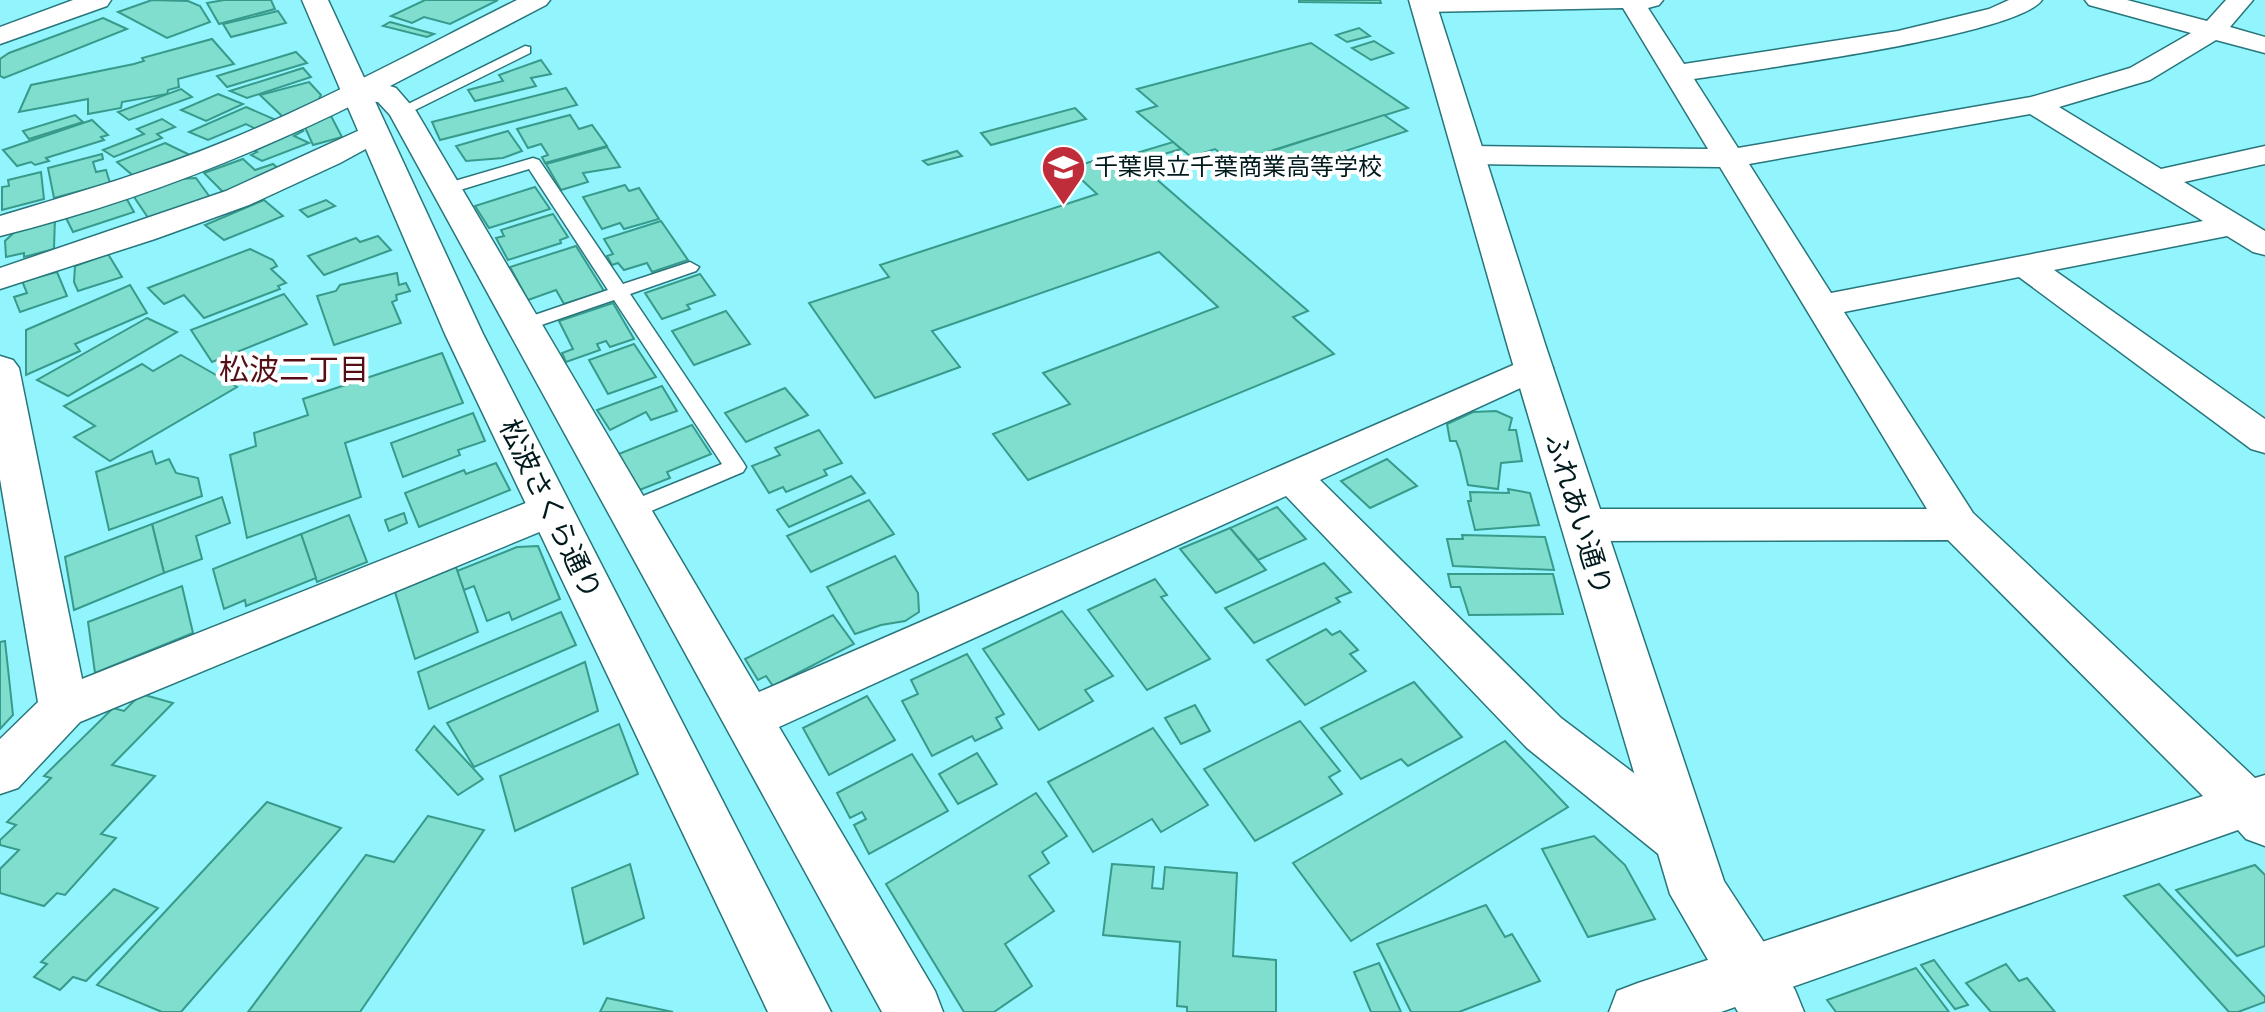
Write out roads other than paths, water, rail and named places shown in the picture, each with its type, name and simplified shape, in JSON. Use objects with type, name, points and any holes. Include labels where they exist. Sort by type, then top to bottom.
[{"type":"street","points":[[0,36],[98,0]]},
{"type":"street","name":"松波さくら通り","points":[[315,0],[355,92],[388,122],[464,334],[800,1012]]},
{"type":"street","points":[[0,226],[173,173],[237,147],[355,92],[537,0]]},
{"type":"street","points":[[1679,73],[1898,39],[1998,15],[2029,0]]},
{"type":"street","points":[[2098,0],[2265,45]]},
{"type":"street","points":[[1471,155],[1731,158],[2035,105],[2140,74],[2213,31],[2239,0],[2265,7]]},
{"type":"street","points":[[1423,2],[1641,1],[1679,73],[1958,524],[2259,808],[1761,992],[1638,1012]]},
{"type":"street","name":"ふれあい通り","points":[[1423,2],[1582,525],[1699,894],[1761,992]]},
{"type":"street","points":[[2035,105],[2265,245]]},
{"type":"street","points":[[0,279],[236,197],[301,170],[388,122],[447,189],[914,1012]]},
{"type":"street","points":[[2157,179],[2265,155]]},
{"type":"street","points":[[1823,305],[2232,225]]},
{"type":"street","points":[[2028,267],[2265,439]]},
{"type":"street","points":[[0,368],[8,459],[63,708]]},
{"type":"street","points":[[746,720],[1534,368]]},
{"type":"street","points":[[1291,476],[1544,733],[1681,840]]},
{"type":"street","points":[[0,772],[63,708],[551,510]]},
{"type":"street","points":[[1582,525],[1958,524]]},
{"type":"lane","points":[[388,122],[525,50]]},
{"type":"lane","points":[[447,189],[533,163],[735,467],[629,511]]},
{"type":"lane","points":[[524,325],[690,267]]},
{"type":"place","name":"千葉県立千葉商業高等学校","points":[[1063,206]]},
{"type":"district","name":"松波二丁目","points":[[294,370]]}]
